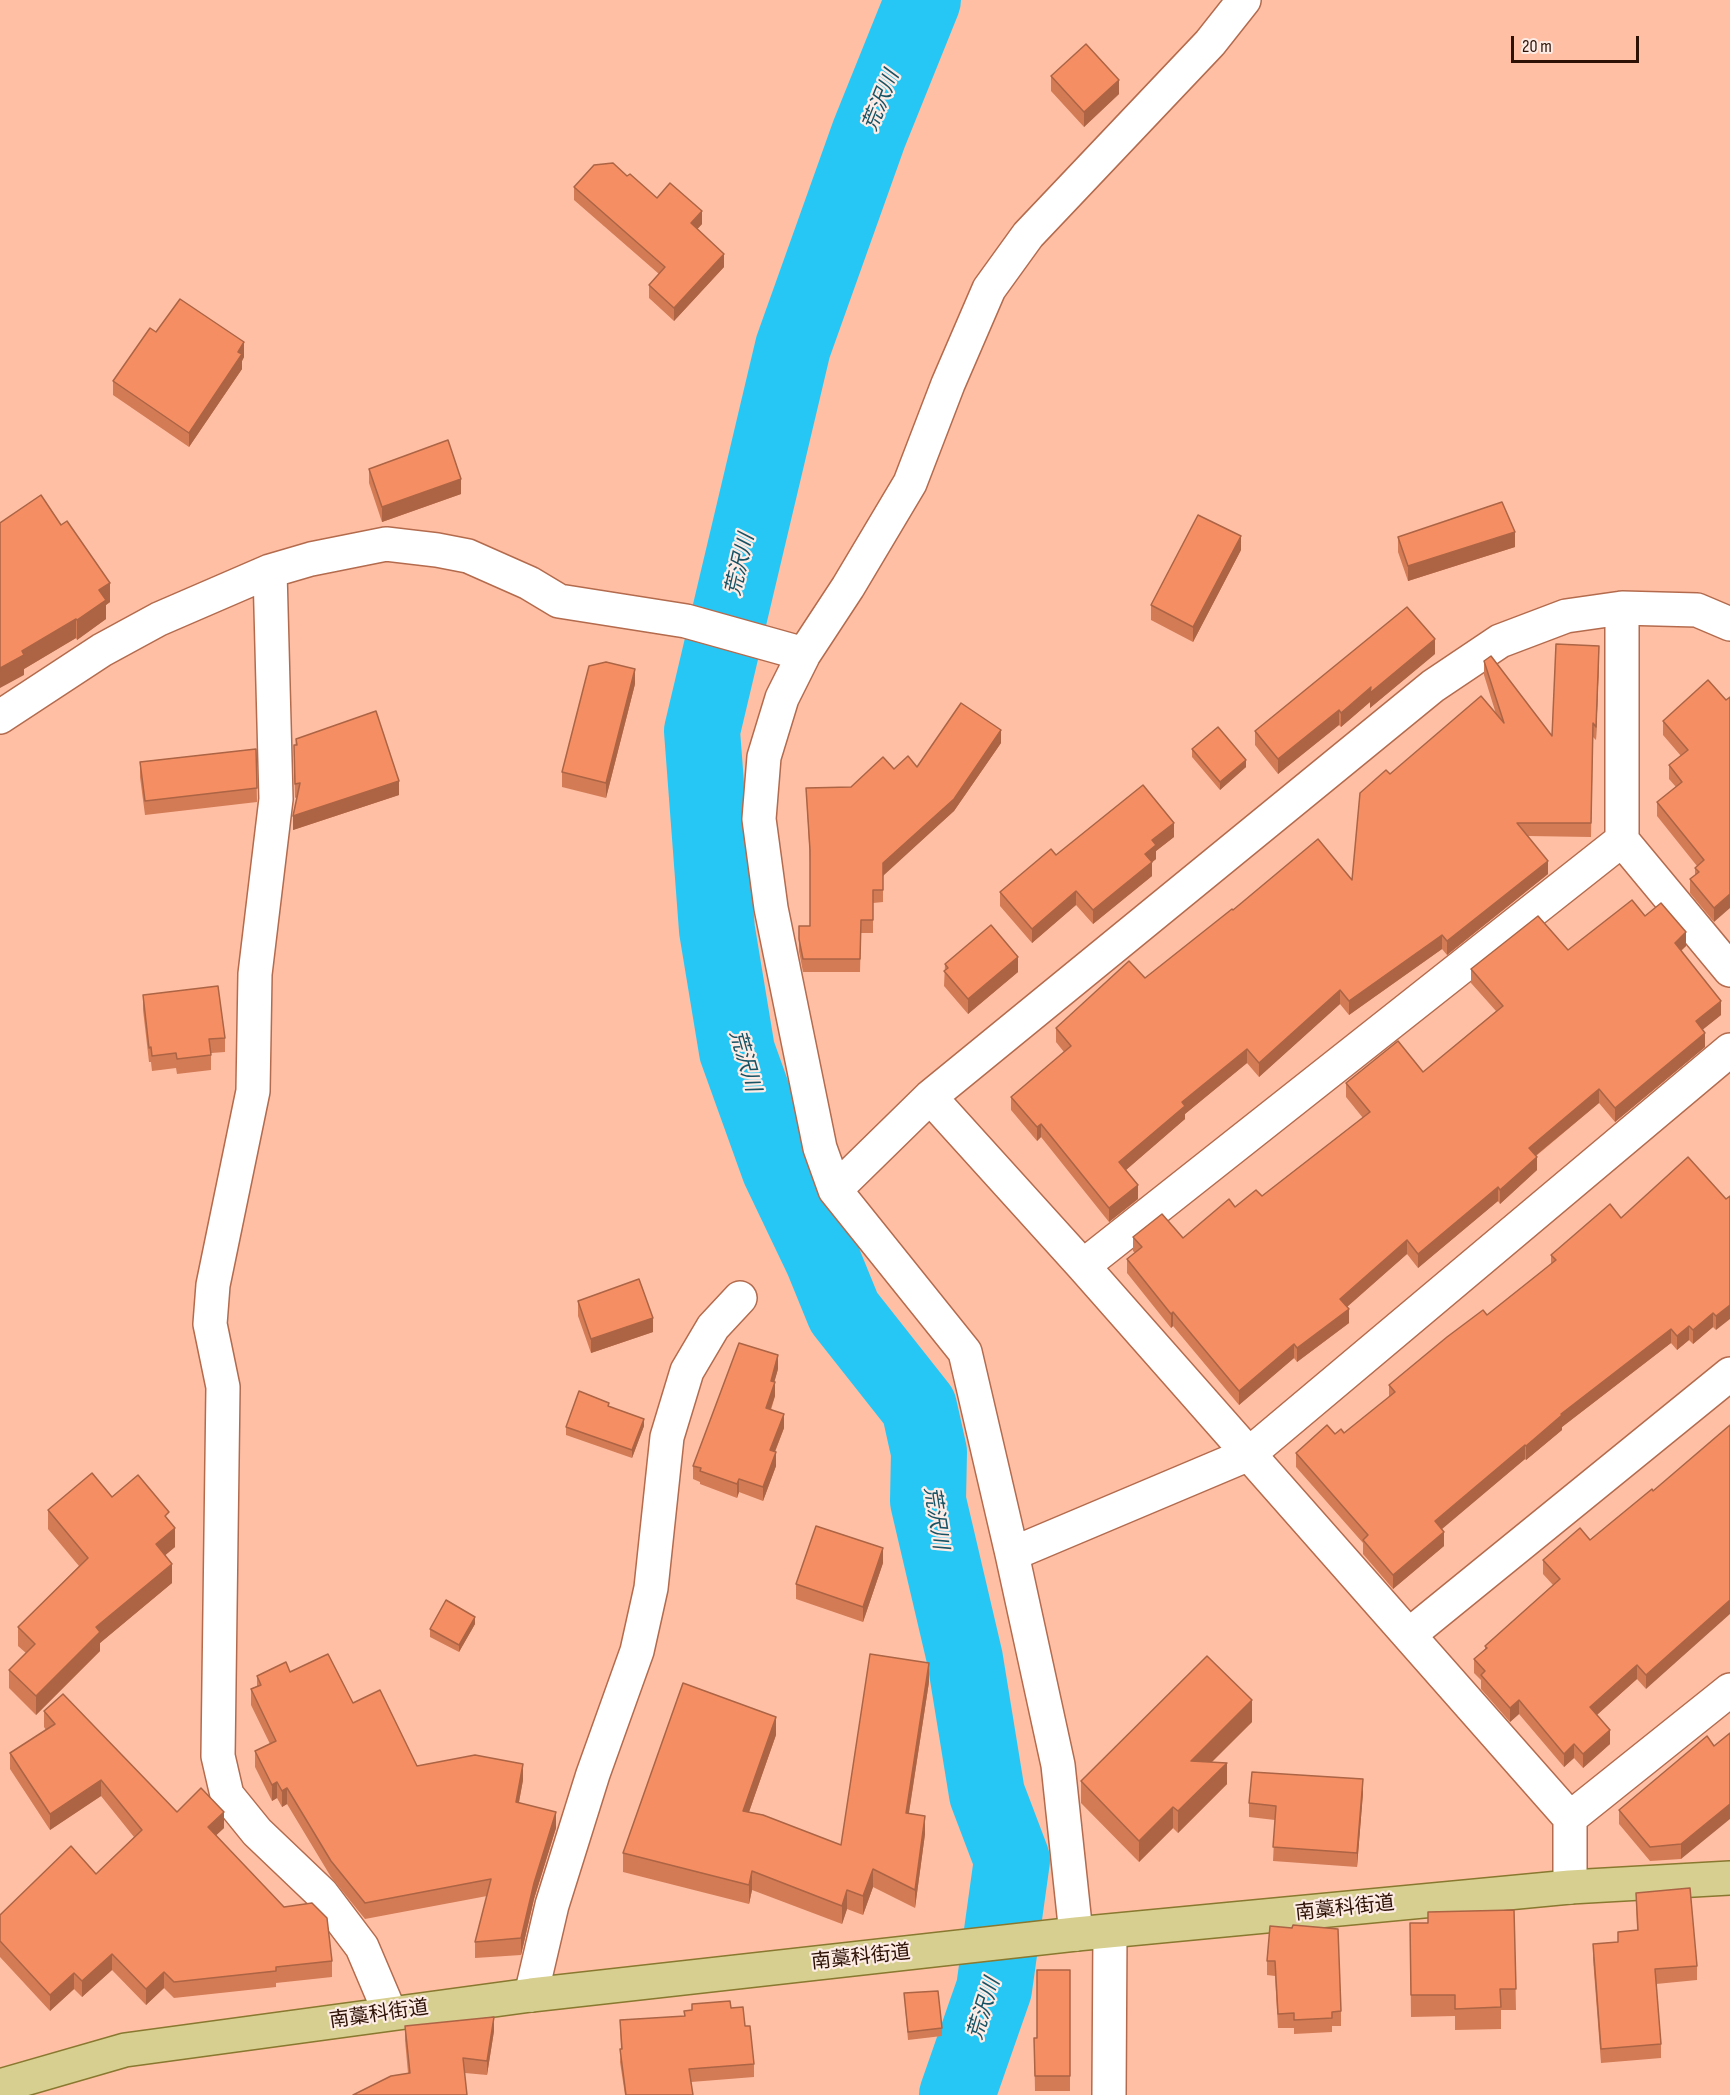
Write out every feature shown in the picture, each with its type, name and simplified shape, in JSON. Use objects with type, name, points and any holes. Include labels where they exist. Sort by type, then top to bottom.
[{"type":"main road","name":"南藁科街道","points":[[0,2086],[125,2050],[531,1995],[1076,1934],[1570,1887],[1730,1878]]},
{"type":"street","points":[[1076,1934],[1058,1765],[965,1352],[835,1190],[820,1148],[771,908],[759,819],[765,757],[782,698],[792,650],[848,587],[910,483],[948,384],[989,289],[1028,235],[1210,43],[1244,0]]},
{"type":"street","points":[[0,717],[102,650],[159,619],[270,571],[311,559],[386,544],[468,556],[529,583],[560,601],[686,621],[792,650]]},
{"type":"street","points":[[270,571],[276,799],[255,974],[253,1091],[213,1285],[210,1324],[223,1387],[218,1756],[227,1795],[257,1832],[322,1894],[362,1947],[390,2013]]},
{"type":"street","points":[[835,1190],[930,1097],[1434,686],[1500,641],[1566,616],[1622,609],[1698,610],[1730,624]]},
{"type":"street","points":[[1622,609],[1622,840],[1730,970]]},
{"type":"street","points":[[1083,1266],[1622,840]]},
{"type":"street","points":[[1012,1554],[1249,1454],[1730,1050]]},
{"type":"street","points":[[930,1097],[1083,1266],[1570,1818],[1570,1887]]},
{"type":"street","points":[[531,1995],[559,1883],[593,1774],[637,1652],[651,1588],[667,1437],[687,1371],[713,1328],[740,1298]]},
{"type":"street","points":[[1409,1635],[1730,1374]]},
{"type":"street","points":[[1570,1818],[1730,1690]]},
{"type":"street","points":[[1109,2095],[1110,1932]]},
{"type":"building","points":[[1086,44],[1119,80],[1084,112],[1051,76]]},
{"type":"building","points":[[613,163],[627,176],[630,174],[657,198],[670,183],[702,211],[691,223],[724,254],[674,308],[649,285],[665,267],[574,187],[594,165]]},
{"type":"building","points":[[180,299],[244,342],[238,352],[242,354],[189,433],[113,381],[150,328],[156,332]]},
{"type":"building","points":[[448,440],[461,479],[382,507],[369,469]]},
{"type":"building","points":[[41,495],[61,525],[67,521],[110,583],[99,590],[106,600],[77,620],[22,651],[24,655],[0,668],[0,523]]},
{"type":"building","points":[[1502,502],[1515,532],[1408,566],[1398,537]]},
{"type":"building","points":[[1198,515],[1241,536],[1193,627],[1151,605]]},
{"type":"building","points":[[1407,607],[1435,639],[1370,693],[1371,687],[1341,713],[1339,710],[1278,759],[1255,731]]},
{"type":"building","points":[[1556,644],[1599,646],[1596,727],[1593,723],[1591,823],[1517,823],[1548,861],[1447,941],[1442,935],[1349,1001],[1340,990],[1259,1063],[1247,1049],[1182,1102],[1185,1106],[1119,1162],[1138,1185],[1109,1208],[1041,1124],[1037,1127],[1011,1097],[1071,1046],[1056,1028],[1129,961],[1145,978],[1233,910],[1318,839],[1352,880],[1360,793],[1386,770],[1390,774],[1481,696],[1504,723],[1484,661],[1491,656],[1552,736]]},
{"type":"building","points":[[606,662],[635,669],[606,783],[562,772],[589,666]]},
{"type":"building","points":[[1708,680],[1726,700],[1730,697],[1730,894],[1714,908],[1690,879],[1699,872],[1695,868],[1704,860],[1657,802],[1682,782],[1669,765],[1688,750],[1663,721]]},
{"type":"building","points":[[961,703],[1001,730],[954,799],[883,863],[883,890],[873,890],[873,920],[861,920],[860,959],[803,959],[799,926],[810,926],[810,850],[806,788],[851,787],[883,757],[894,769],[908,756],[917,767]]},
{"type":"building","points":[[376,711],[399,781],[293,816],[300,783],[295,784],[294,745],[297,745],[296,739]]},
{"type":"building","points":[[1218,727],[1246,760],[1220,782],[1192,749]]},
{"type":"building","points":[[256,749],[257,788],[145,801],[140,762]]},
{"type":"building","points":[[1143,785],[1174,823],[1152,840],[1156,845],[1145,854],[1152,862],[1093,910],[1076,891],[1032,929],[1000,892],[1051,849],[1056,855]]},
{"type":"building","points":[[1632,900],[1645,916],[1661,903],[1686,932],[1675,943],[1721,1001],[1696,1021],[1705,1033],[1615,1108],[1599,1089],[1529,1148],[1537,1157],[1500,1190],[1498,1187],[1418,1254],[1407,1240],[1340,1299],[1349,1309],[1297,1348],[1294,1344],[1239,1391],[1173,1312],[1171,1314],[1127,1259],[1142,1247],[1133,1237],[1162,1214],[1183,1238],[1229,1199],[1235,1207],[1256,1190],[1262,1196],[1370,1112],[1346,1083],[1398,1041],[1423,1072],[1503,1006],[1471,969],[1538,916],[1568,950]]},
{"type":"building","points":[[991,925],[1018,957],[968,999],[944,971],[948,968],[945,964]]},
{"type":"building","points":[[218,986],[225,1038],[209,1039],[211,1055],[177,1059],[176,1053],[152,1056],[151,1047],[149,1048],[143,995]]},
{"type":"building","points":[[1688,1157],[1726,1199],[1730,1196],[1730,1305],[1716,1316],[1713,1313],[1693,1330],[1689,1326],[1677,1336],[1671,1329],[1561,1414],[1435,1521],[1444,1532],[1393,1575],[1363,1540],[1368,1535],[1296,1453],[1327,1425],[1335,1434],[1341,1429],[1344,1433],[1395,1392],[1389,1385],[1447,1337],[1483,1310],[1487,1315],[1556,1260],[1551,1255],[1610,1204],[1621,1218]]},
{"type":"building","points":[[639,1279],[653,1318],[591,1339],[578,1301]]},
{"type":"building","points":[[739,1343],[778,1355],[771,1381],[775,1382],[766,1408],[784,1414],[770,1450],[776,1452],[763,1487],[739,1479],[737,1484],[700,1471],[701,1468],[693,1466]]},
{"type":"building","points":[[579,1391],[609,1403],[608,1406],[644,1419],[632,1450],[566,1427]]},
{"type":"building","points":[[1730,1425],[1730,1600],[1646,1675],[1637,1665],[1590,1707],[1610,1730],[1583,1754],[1574,1744],[1564,1754],[1519,1700],[1510,1708],[1481,1675],[1485,1671],[1474,1659],[1487,1648],[1485,1646],[1560,1579],[1543,1560],[1580,1528],[1590,1540],[1652,1489],[1653,1491]]},
{"type":"building","points":[[92,1473],[112,1497],[138,1475],[169,1512],[165,1516],[175,1528],[156,1544],[172,1564],[96,1627],[100,1632],[36,1696],[9,1670],[35,1644],[18,1627],[88,1558],[48,1510]]},
{"type":"building","points":[[816,1526],[883,1548],[863,1607],[796,1584]]},
{"type":"building","points":[[446,1600],[475,1617],[459,1645],[430,1629]]},
{"type":"building","points":[[328,1654],[353,1703],[380,1690],[417,1766],[475,1755],[523,1764],[516,1802],[556,1812],[534,1883],[521,1938],[475,1942],[491,1879],[365,1903],[331,1861],[287,1788],[282,1791],[277,1782],[272,1785],[255,1751],[276,1741],[251,1689],[261,1685],[257,1676],[286,1662],[290,1672]]},
{"type":"building","points":[[870,1654],[929,1663],[906,1813],[925,1816],[915,1890],[873,1869],[863,1896],[847,1890],[842,1906],[752,1871],[749,1885],[623,1853],[683,1683],[776,1717],[743,1811],[763,1815],[841,1845]]},
{"type":"building","points":[[1207,1656],[1252,1700],[1191,1761],[1227,1763],[1178,1811],[1173,1807],[1139,1841],[1081,1781]]},
{"type":"building","points":[[63,1694],[177,1812],[201,1788],[224,1812],[208,1827],[284,1907],[312,1903],[327,1918],[332,1961],[276,1967],[276,1971],[174,1982],[164,1972],[146,1989],[112,1954],[82,1981],[74,1973],[50,1995],[0,1941],[0,1915],[71,1846],[96,1874],[142,1830],[101,1780],[50,1814],[10,1753],[55,1724],[44,1711]]},
{"type":"building","points":[[1730,1733],[1730,1804],[1681,1844],[1650,1847],[1619,1810],[1707,1736],[1714,1746]]},
{"type":"building","points":[[1252,1772],[1363,1779],[1357,1853],[1273,1847],[1276,1806],[1249,1803]]},
{"type":"building","points":[[1690,1888],[1697,1966],[1655,1969],[1661,2044],[1601,2049],[1593,1944],[1618,1942],[1618,1932],[1638,1930],[1636,1893]]},
{"type":"building","points":[[1514,1910],[1516,1989],[1500,1989],[1501,2007],[1455,2009],[1455,1995],[1411,1995],[1410,1923],[1428,1923],[1428,1912]]},
{"type":"building","points":[[1293,1925],[1338,1929],[1341,2011],[1332,2012],[1332,2018],[1294,2020],[1294,2013],[1278,2014],[1275,1961],[1267,1961],[1270,1926],[1292,1928]]},
{"type":"building","points":[[1037,1970],[1070,1970],[1070,2076],[1035,2076]]},
{"type":"building","points":[[938,1991],[942,2028],[908,2032],[904,1993]]},
{"type":"building","points":[[730,2001],[731,2008],[743,2007],[745,2026],[750,2026],[754,2064],[689,2069],[693,2095],[626,2095],[620,2049],[622,2049],[620,2020],[685,2016],[684,2011],[692,2010],[692,2004]]},
{"type":"building","points":[[494,2017],[487,2061],[463,2058],[467,2095],[353,2095],[391,2076],[410,2073],[405,2026]]},
{"type":"waterway","name":"荒沢川","points":[[923,0],[869,134],[793,347],[702,731],[717,930],[737,1051],[779,1168],[822,1258],[844,1312],[919,1407],[929,1452],[928,1501],[965,1659],[987,1794],[1012,1860],[994,1989],[957,2095]]}]
